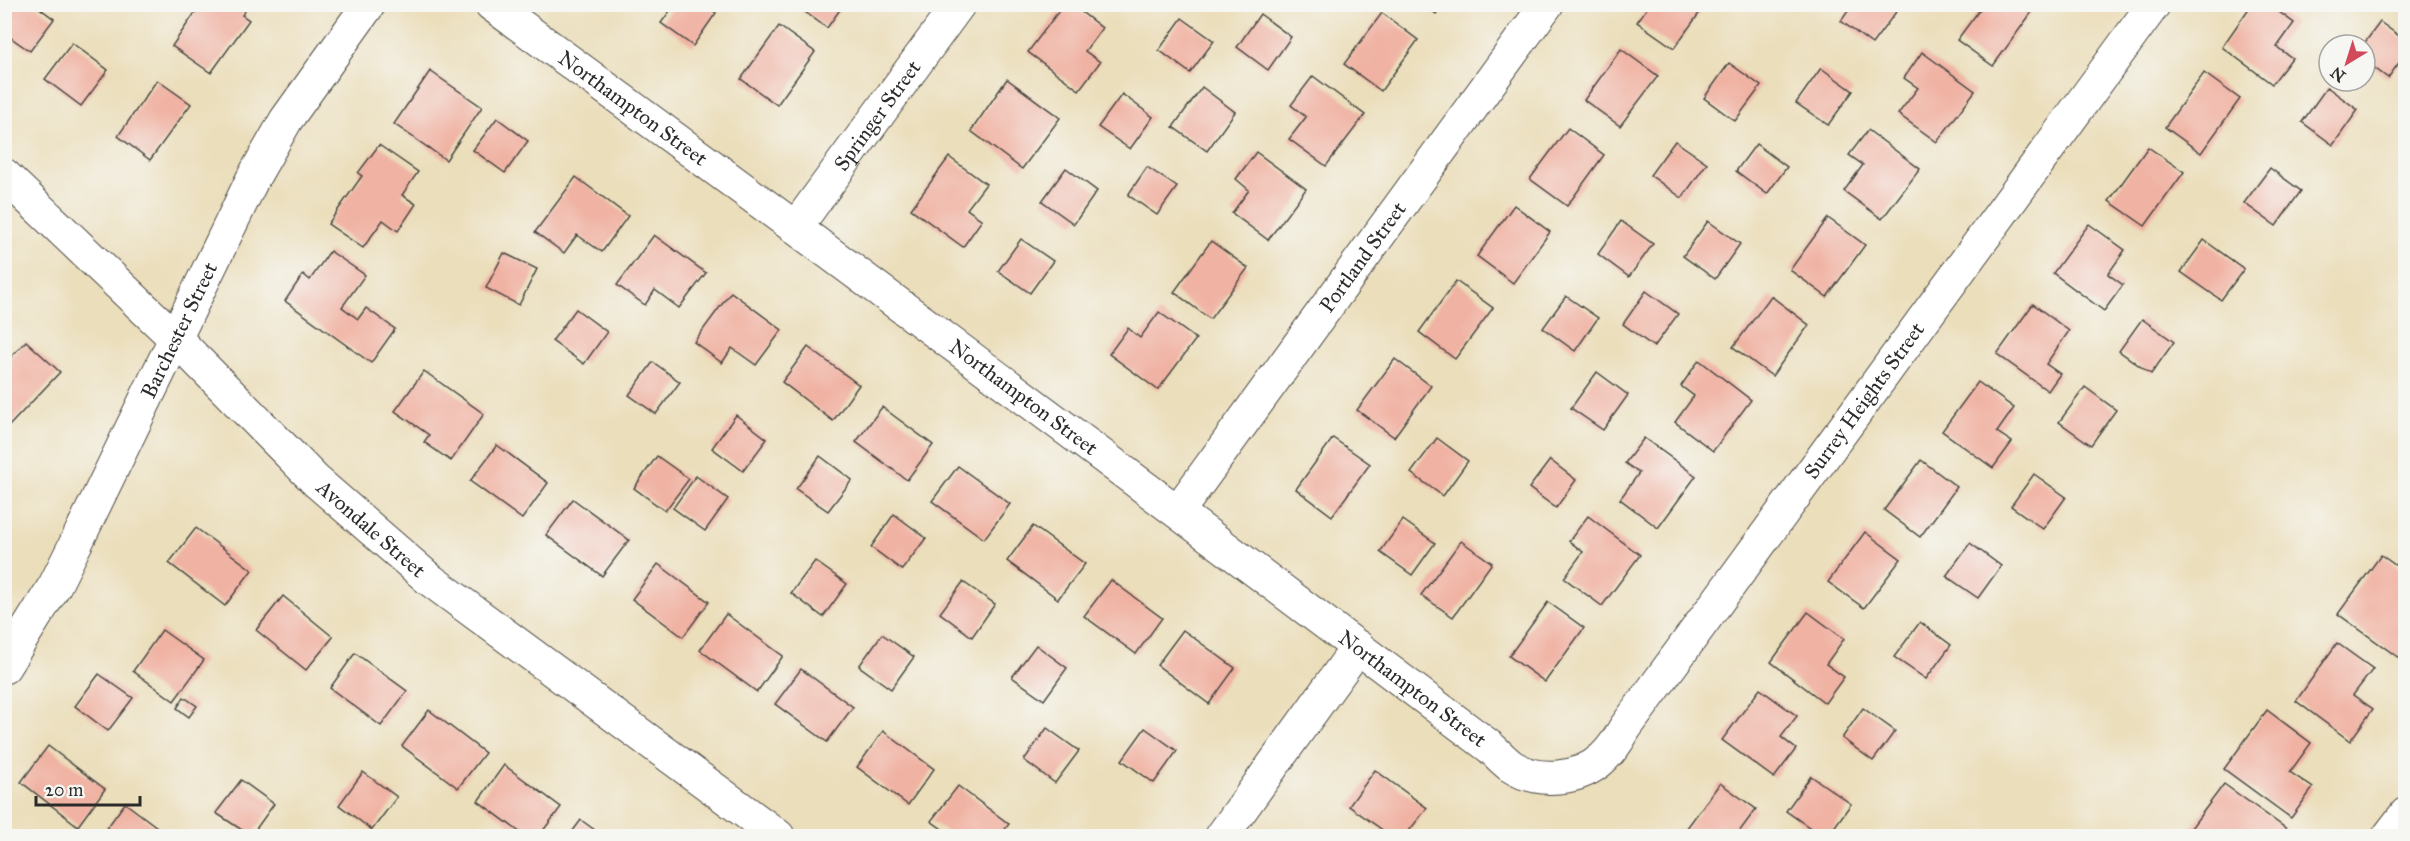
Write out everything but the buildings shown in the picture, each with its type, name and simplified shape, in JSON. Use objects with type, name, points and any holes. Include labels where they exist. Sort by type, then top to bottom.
[{"type":"street","name":"Barchester Street","points":[[4,667],[55,585],[253,178],[286,120],[369,4]]},
{"type":"street","name":"Northampton Street","points":[[491,4],[1178,511],[1512,766],[1538,777],[1560,777]]},
{"type":"street","name":"Springer Street","points":[[796,227],[959,4]]},
{"type":"street","name":"Portland Street","points":[[1178,511],[1547,4]]},
{"type":"street","name":"Surrey Heights Street","points":[[1560,777],[1588,769],[1614,748],[1625,728],[2154,4]]},
{"type":"street","name":"Avondale Street","points":[[4,175],[175,339],[316,481],[429,579],[778,837]]},
{"type":"street","points":[[1222,837],[1358,647]]},
{"type":"street","points":[[2389,837],[2406,814]]}]
